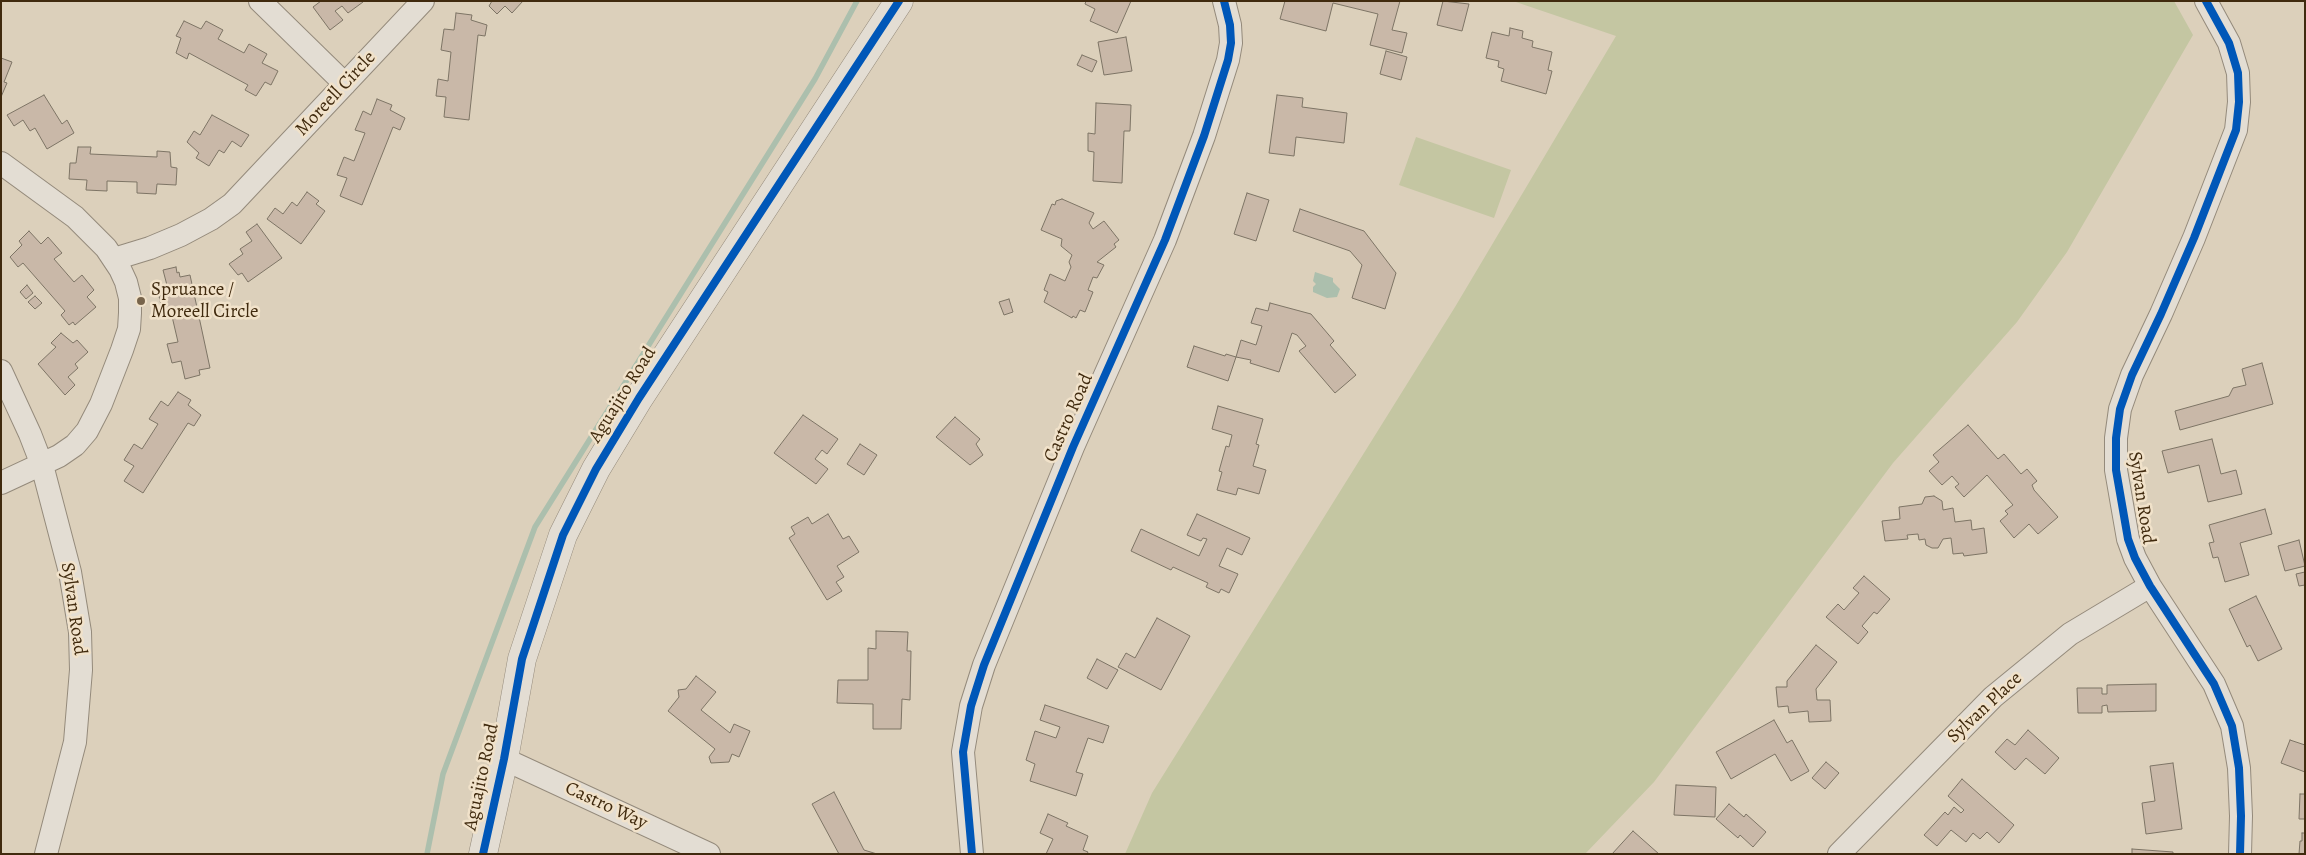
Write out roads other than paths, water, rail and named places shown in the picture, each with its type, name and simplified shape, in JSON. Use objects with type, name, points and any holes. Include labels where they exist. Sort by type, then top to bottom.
[{"type":"street","points":[[260,1],[345,84]]},
{"type":"street","name":"Moreell Circle","points":[[114,259],[150,248],[211,220],[250,186],[423,1]]},
{"type":"street","name":"Aguajito Road","points":[[483,854],[504,759],[522,659],[563,535],[596,469],[639,398],[899,1]]},
{"type":"street","name":"Castro Road","points":[[972,854],[963,752],[971,706],[984,665],[1069,456],[1165,240],[1204,136],[1228,60],[1231,43],[1230,25],[1224,1]]},
{"type":"street","name":"Sylvan Road","points":[[2206,1],[2229,43],[2238,73],[2239,102],[2236,130],[2180,272],[2132,375],[2120,409],[2116,438],[2116,470],[2128,539],[2135,558],[2150,586],[2214,684],[2232,726],[2239,768],[2242,816],[2240,854]]},
{"type":"street","points":[[1,163],[92,231],[114,259],[126,282],[130,298],[129,329],[98,411],[87,430],[75,445],[42,465],[1,483]]},
{"type":"street","name":"Sylvan Road","points":[[1,371],[42,465],[70,572],[80,632],[81,670],[75,742],[46,854]]},
{"type":"street","name":"Sylvan Place","points":[[1839,854],[1993,697],[2070,634],[2150,586]]},
{"type":"street","name":"Castro Way","points":[[504,759],[709,854]]},
{"type":"waterway","points":[[427,854],[443,774],[535,527],[815,79],[857,1]]},
{"type":"place","name":"Spruance / Moreell Circle","points":[[141,301]]}]
